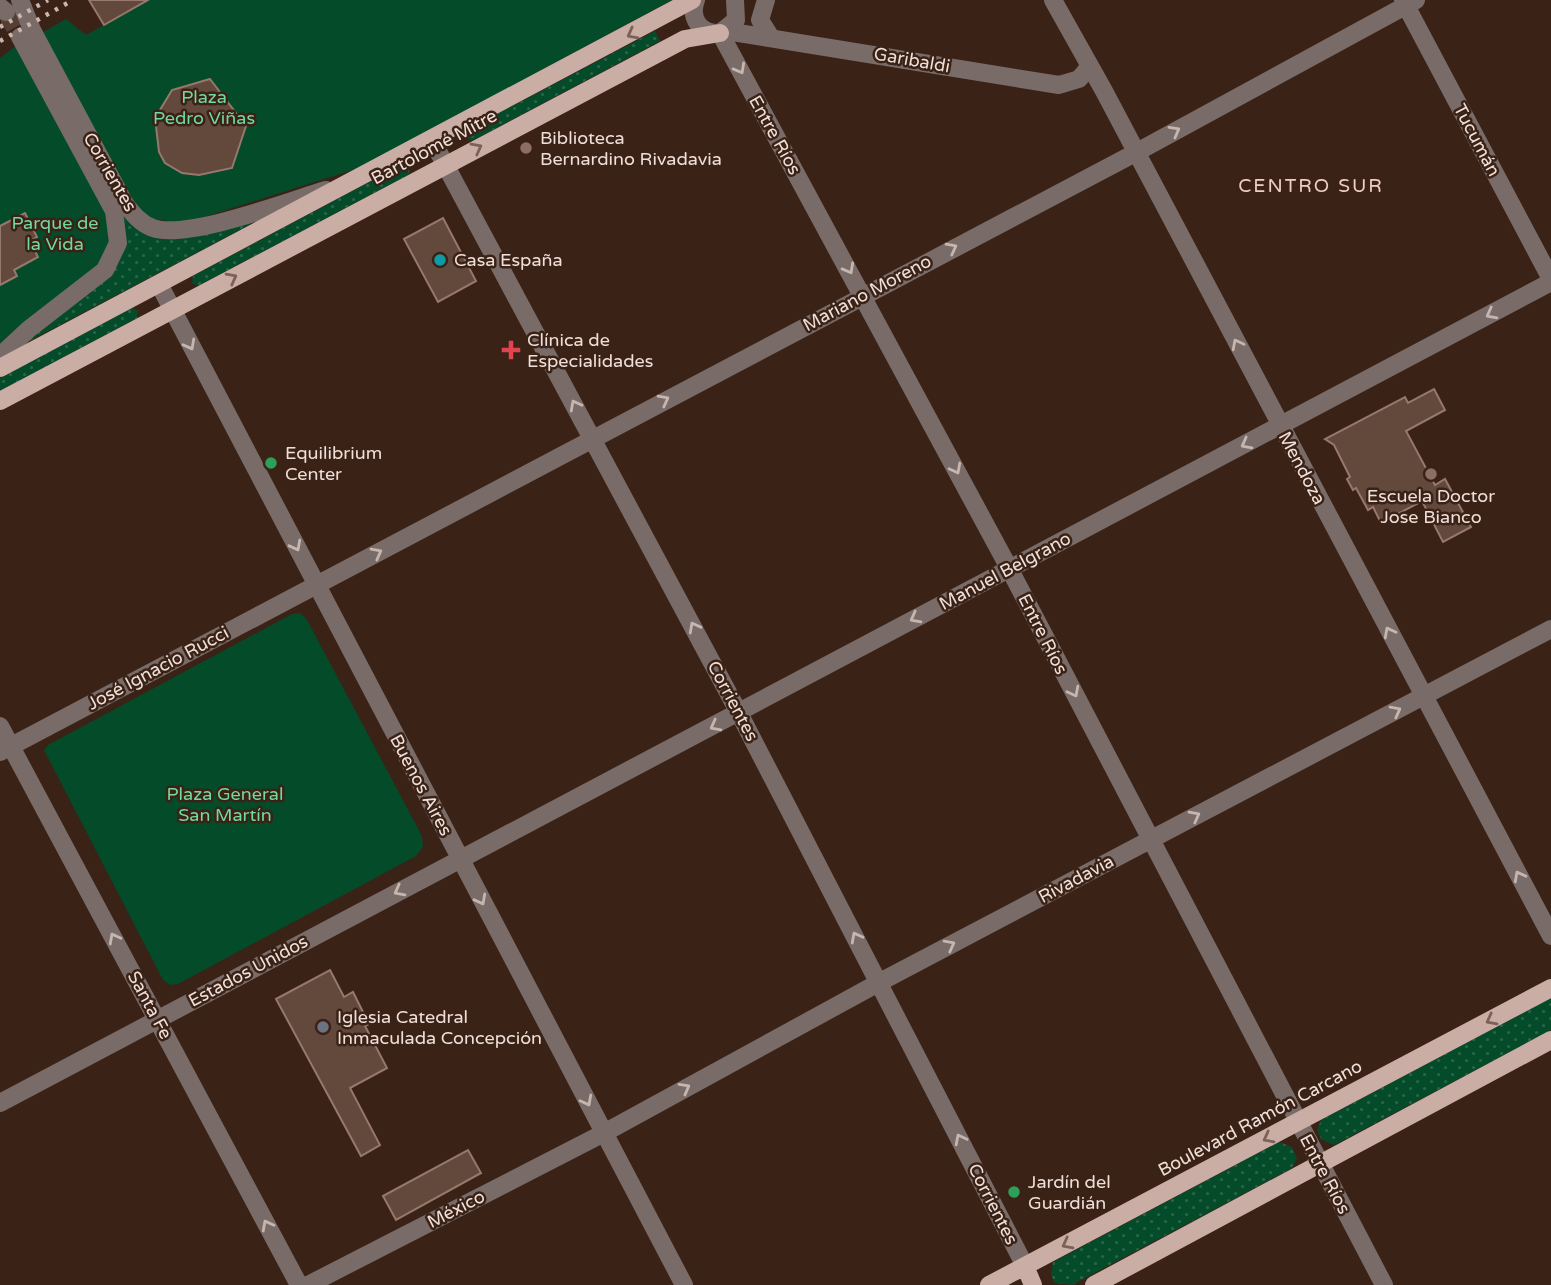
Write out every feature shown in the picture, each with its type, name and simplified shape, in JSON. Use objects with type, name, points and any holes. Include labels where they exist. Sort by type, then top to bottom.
[{"type":"main road","name":"Bartolomé Mitre","points":[[0,368],[694,0]]},
{"type":"main road","name":"Bartolomé Mitre","points":[[0,401],[685,39],[723,32]]},
{"type":"main road","name":"Boulevard Ramón Carcano","points":[[989,1285],[1551,988]]},
{"type":"main road","points":[[1094,1285],[1551,1040]]},
{"type":"main road","points":[[1025,1266],[1033,1285]]},
{"type":"street","name":"Corrientes","points":[[20,0],[32,30],[125,204],[142,223],[165,230],[190,229],[353,182]]},
{"type":"street","name":"Entre Ríos","points":[[694,0],[693,14],[698,25],[707,32],[723,32],[1009,568],[1384,1285]]},
{"type":"street","points":[[723,32],[737,14],[735,0]]},
{"type":"street","points":[[766,0],[760,20],[770,36]]},
{"type":"street","name":"Mendoza","points":[[1053,0],[1137,152],[1279,426],[1551,936]]},
{"type":"street","name":"Mariano Moreno","points":[[316,585],[1137,152],[1408,2]]},
{"type":"street","name":"Tucumán","points":[[1408,2],[1551,281]]},
{"type":"street","name":"Garibaldi","points":[[723,32],[770,36],[1059,85],[1079,79],[1090,66]]},
{"type":"street","points":[[0,356],[29,329],[105,270],[118,243],[114,211],[20,37]]},
{"type":"street","name":"Corrientes","points":[[432,140],[739,713],[1025,1266]]},
{"type":"street","name":"Manuel Belgrano","points":[[460,859],[1551,281]]},
{"type":"street","name":"Buenos Aires","points":[[159,284],[684,1285]]},
{"type":"street","name":"José Ignacio Rucci","points":[[6,749],[316,585]]},
{"type":"street","name":"Rivadavia","points":[[604,1133],[880,982],[1551,629]]},
{"type":"street","name":"Santa Fe","points":[[0,726],[6,749],[158,1019],[299,1285]]},
{"type":"street","name":"Estados Unidos","points":[[0,1103],[460,859]]},
{"type":"street","name":"México","points":[[308,1285],[604,1133]]},
{"type":"green space","name":"Plaza Pedro Viñas","points":[[148,0],[672,0],[359,168],[185,223],[151,219],[135,206],[41,33],[66,19],[86,35]]},
{"type":"green space","points":[[655,31],[660,41],[472,141],[466,138],[467,130]]},
{"type":"green space","name":"Parque de la Vida","points":[[17,45],[108,216],[112,235],[104,262],[0,349],[0,58]]},
{"type":"green space","points":[[403,164],[410,168],[408,175],[198,286],[192,283],[193,276]]},
{"type":"green space","points":[[268,215],[20,346],[126,216],[170,239],[177,239]]},
{"type":"green space","points":[[132,308],[138,310],[137,318],[0,391],[0,378]]},
{"type":"green space","name":"Plaza General San Martín","points":[[300,613],[306,618],[422,836],[423,847],[416,856],[178,984],[170,985],[163,980],[44,750],[48,745],[292,614]]},
{"type":"green space","points":[[1551,998],[1551,1030],[1334,1145],[1321,1139],[1317,1130],[1321,1120]]},
{"type":"green space","points":[[1279,1142],[1292,1147],[1297,1158],[1292,1168],[1072,1285],[1055,1283],[1051,1275],[1053,1262]]},
{"type":"building","points":[[89,0],[148,0],[104,25]]},
{"type":"building","points":[[210,79],[246,126],[232,168],[199,175],[182,173],[165,163],[159,152],[156,126],[160,110],[172,90]]},
{"type":"building","points":[[25,213],[37,237],[30,241],[38,257],[14,270],[17,276],[0,285],[0,226]]},
{"type":"building","name":"Casa España","points":[[443,218],[476,281],[438,302],[404,239]]},
{"type":"building","points":[[1434,389],[1445,410],[1406,431],[1435,485],[1445,479],[1471,527],[1443,542],[1422,501],[1381,523],[1373,507],[1368,510],[1356,488],[1353,490],[1347,479],[1350,477],[1334,445],[1325,439],[1405,397],[1408,403]]},
{"type":"building","points":[[330,970],[344,997],[353,992],[369,1024],[365,1026],[387,1068],[350,1088],[380,1145],[361,1156],[276,999]]},
{"type":"building","points":[[468,1150],[481,1173],[396,1220],[383,1196]]},
{"type":"tunnel","points":[[6,12],[20,37]]},
{"type":"railway","points":[[0,27],[48,0]]},
{"type":"railway","points":[[0,41],[73,0]]},
{"type":"place","name":"Biblioteca Bernardino Rivadavia","points":[[526,148]]},
{"type":"place","name":"Casa España","points":[[440,260]]},
{"type":"place","name":"Clínica de Especialidades","points":[[511,350]]},
{"type":"place","name":"Equilibrium Center","points":[[271,463]]},
{"type":"place","name":"Escuela Doctor Jose Bianco","points":[[1431,474]]},
{"type":"place","name":"Iglesia Catedral Inmaculada Concepción","points":[[323,1027]]},
{"type":"place","name":"Jardín del Guardián","points":[[1014,1192]]},
{"type":"district","name":"CENTRO SUR","points":[[1311,185]]}]
